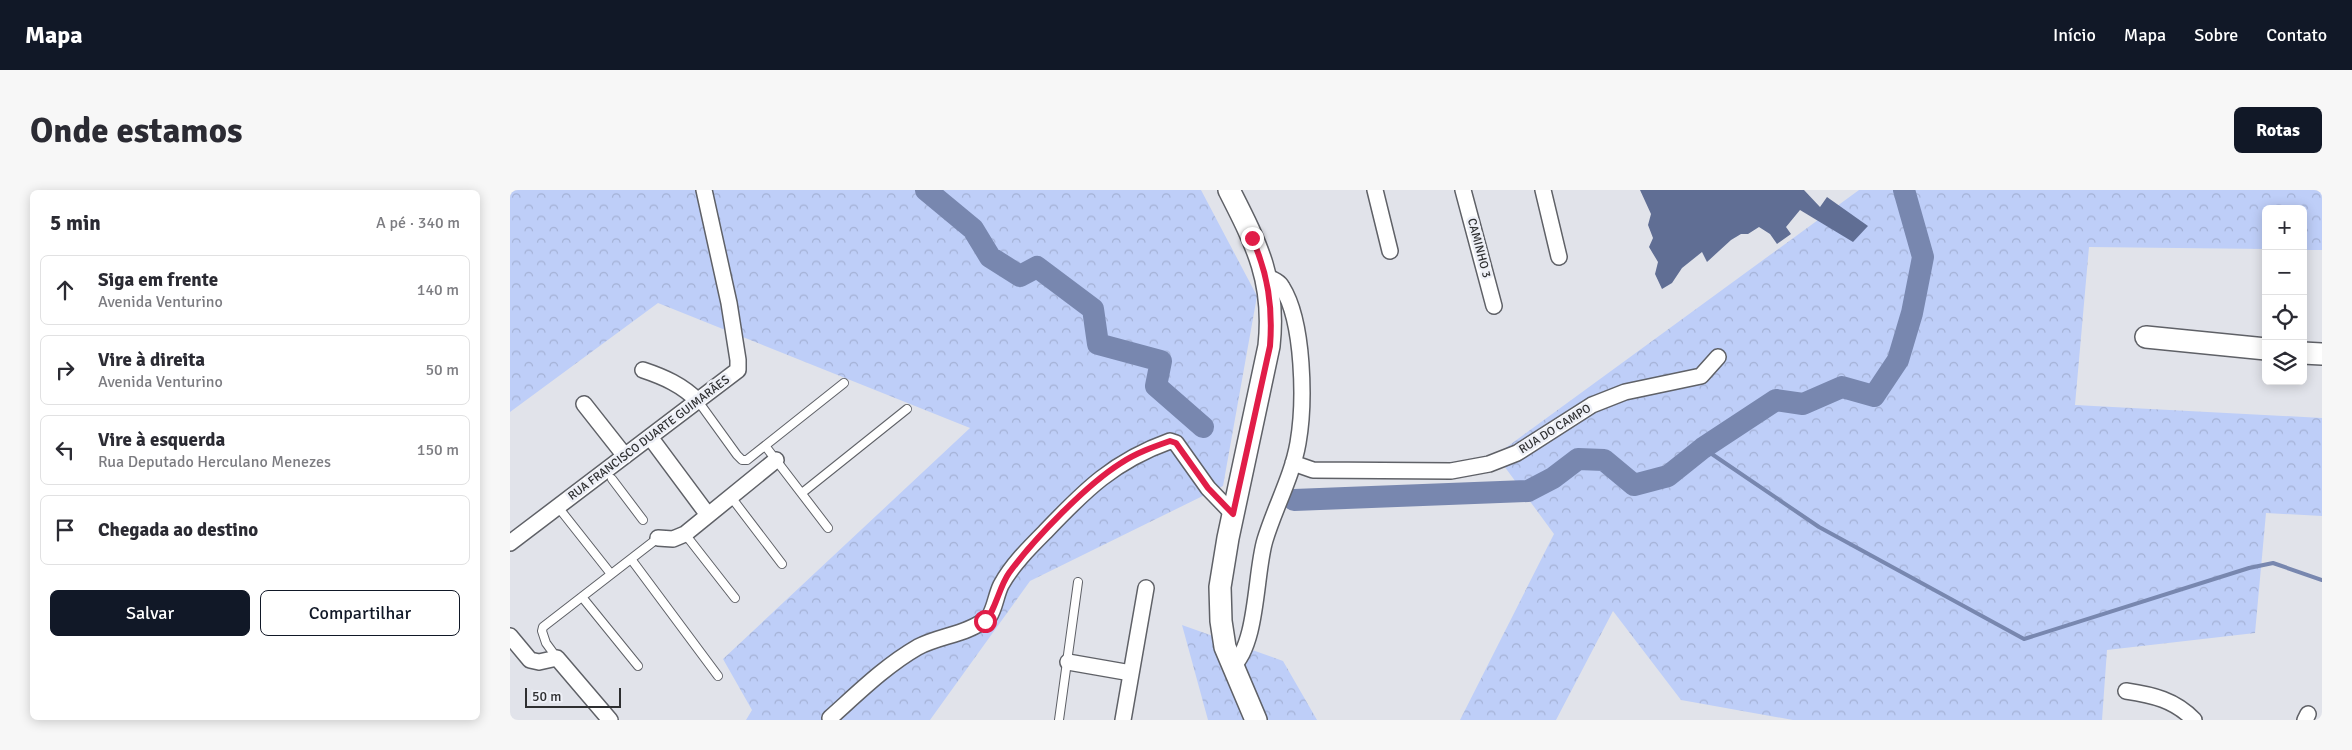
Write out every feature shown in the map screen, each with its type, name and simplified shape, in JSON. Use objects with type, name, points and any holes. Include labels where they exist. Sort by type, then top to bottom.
[{"type":"main road","points":[[1229,190],[1260,255],[1272,314],[1270,346],[1222,573],[1220,607],[1225,647],[1256,720]]},
{"type":"main road","points":[[2146,337],[2262,349]]},
{"type":"main road","points":[[2307,352],[2322,354]]},
{"type":"street","name":"RUA FRANCISCO DUARTE GUIMARÃES","points":[[510,543],[558,507],[609,475],[625,456],[736,372],[738,367],[729,303],[704,190]]},
{"type":"street","points":[[1375,190],[1390,251]]},
{"type":"street","name":"CAMINHO 3","points":[[1463,190],[1494,306]]},
{"type":"street","points":[[1543,190],[1559,257]]},
{"type":"street","points":[[1232,666],[1238,661],[1248,636],[1264,540],[1279,507],[1298,443],[1302,397],[1299,347],[1292,312],[1282,286],[1277,281],[1266,277]]},
{"type":"street","name":"RUA DO CAMPO","points":[[1293,463],[1313,470],[1428,469],[1451,471],[1484,465],[1517,453],[1592,405],[1625,392],[1701,376],[1718,357]]},
{"type":"street","points":[[643,370],[672,381],[698,401]]},
{"type":"street","points":[[584,404],[625,456]]},
{"type":"street","points":[[650,436],[708,515]]},
{"type":"street","points":[[830,718],[886,668],[920,646],[962,633],[989,617],[1001,586],[1023,555],[1093,485],[1121,463],[1146,449],[1170,441],[1176,443],[1208,488],[1233,514]]},
{"type":"street","points":[[658,538],[673,539],[685,534],[776,460]]},
{"type":"street","points":[[1123,720],[1146,588]]},
{"type":"street","points":[[510,636],[530,660],[539,662],[557,658],[610,720]]},
{"type":"street","points":[[1068,662],[1130,673]]},
{"type":"street","points":[[2126,691],[2160,697],[2182,708],[2194,720]]},
{"type":"lane","points":[[698,401],[742,460],[747,460],[844,383]]},
{"type":"lane","points":[[802,492],[907,409]]},
{"type":"lane","points":[[766,446],[828,528]]},
{"type":"lane","points":[[609,475],[643,520]]},
{"type":"lane","points":[[731,497],[782,564]]},
{"type":"lane","points":[[558,507],[611,574]]},
{"type":"lane","points":[[685,534],[735,598]]},
{"type":"lane","points":[[557,658],[546,643],[542,631],[546,625],[658,538]]},
{"type":"lane","points":[[631,559],[718,676]]},
{"type":"lane","points":[[1059,720],[1078,582]]},
{"type":"lane","points":[[582,597],[638,666]]},
{"type":"green space","points":[[510,190],[1201,190],[1257,296],[1223,486],[1030,581],[930,720],[746,720],[752,710],[723,659],[970,428],[658,303],[510,412]]},
{"type":"green space","points":[[1859,190],[2322,190],[2322,250],[2307,250],[2307,205],[2262,205],[2262,249],[2089,247],[2075,405],[2322,418],[2322,516],[2266,513],[2255,633],[2107,650],[2102,720],[1793,720],[1681,700],[1613,611],[1556,720],[1460,720],[1554,534],[1496,455]]},
{"type":"green space","points":[[1182,625],[1283,661],[1317,720],[1208,720]]},
{"type":"building","points":[[1640,190],[1804,190],[1820,207],[1827,197],[1868,226],[1853,242],[1800,210],[1786,227],[1791,234],[1777,244],[1770,234],[1759,227],[1748,234],[1741,234],[1731,240],[1707,262],[1702,252],[1682,268],[1672,283],[1662,289],[1655,274],[1658,262],[1649,247],[1653,238],[1648,225],[1651,214]]},
{"type":"waterway","points":[[926,190],[973,229],[990,257],[1020,276],[1037,267],[1093,309],[1098,344],[1161,361],[1156,386],[1203,427]]},
{"type":"waterway","points":[[1294,500],[1528,491],[1553,478],[1578,459],[1604,460],[1634,485],[1668,476],[1703,448],[1776,400],[1803,404],[1842,387],[1874,396],[1898,360],[1912,313],[1923,257],[1904,190]]},
{"type":"waterway","points":[[1703,448],[1819,527],[2024,639],[2249,568],[2273,563],[2322,580]]},
{"type":"route","points":[[985,621],[992,613],[1001,586],[1023,555],[1093,485],[1121,463],[1146,449],[1170,441],[1176,443],[1208,488],[1233,514],[1270,346],[1272,321],[1269,286],[1260,255],[1252,238]]}]
